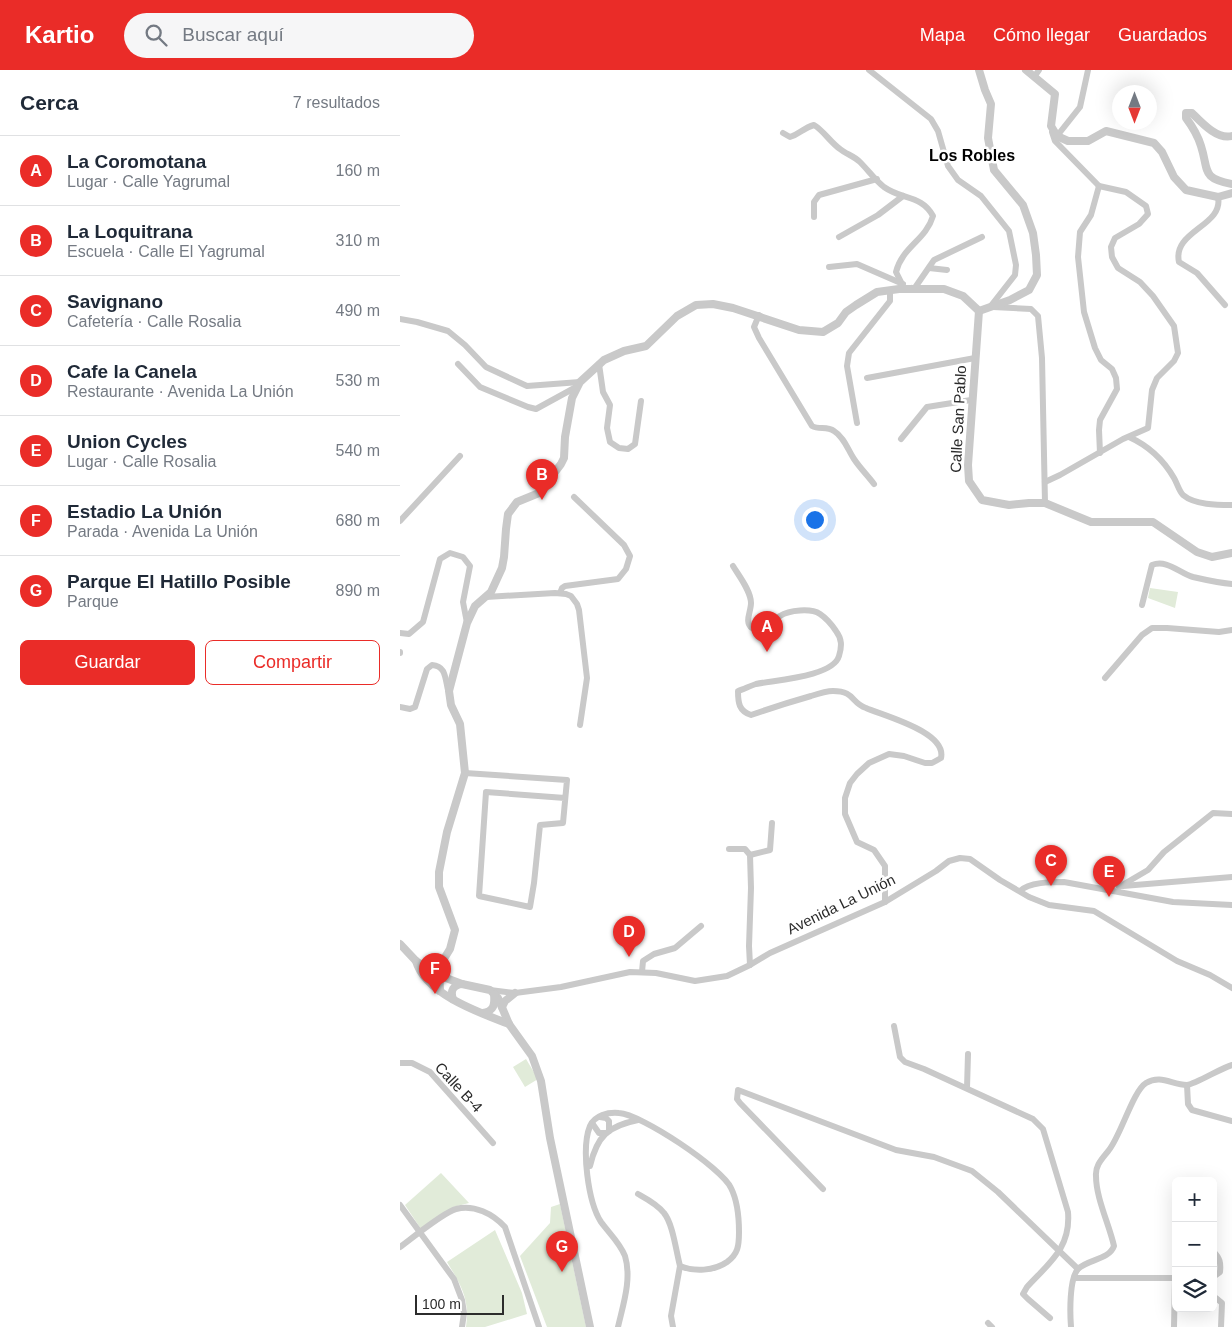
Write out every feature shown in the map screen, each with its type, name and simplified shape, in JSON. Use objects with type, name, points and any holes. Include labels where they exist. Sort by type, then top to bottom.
[{"type":"street","points":[[869,70],[931,119],[938,131],[948,166],[958,180],[981,196],[1009,231],[1016,265],[1015,275],[990,307]]},
{"type":"street","points":[[458,364],[465,369],[480,387],[528,407],[536,408],[579,384],[604,360],[624,351],[646,346],[677,316],[696,305],[713,304],[759,315],[799,330],[823,332],[838,323],[846,312],[877,292],[944,289],[962,296],[979,311],[1010,300],[1029,290],[1036,276],[1036,255],[1032,233],[1023,205],[994,170],[988,138],[992,104],[985,90],[979,70]]},
{"type":"street","points":[[1026,70],[1055,94],[1050,126],[1055,141],[1099,186],[1126,192],[1146,206],[1148,214],[1139,224],[1116,238],[1111,247],[1112,257],[1118,268],[1140,282],[1153,296],[1174,326],[1178,346],[1178,353],[1174,361],[1157,378],[1152,390],[1148,428],[1045,482]]},
{"type":"street","points":[[1034,77],[1039,70]]},
{"type":"street","points":[[1057,136],[1080,107],[1088,70]]},
{"type":"street","points":[[1232,136],[1227,137],[1214,132],[1192,113],[1186,113],[1186,118],[1201,145],[1206,169],[1211,178],[1232,184]]},
{"type":"street","points":[[783,134],[790,137],[797,135],[804,128],[814,126],[820,128],[840,150],[858,160],[884,187],[922,202],[929,208],[933,216],[930,227],[899,261],[896,272],[902,284]]},
{"type":"street","points":[[1050,126],[1057,136],[1068,141],[1088,141],[1106,131],[1154,144],[1162,152],[1174,177],[1186,190],[1218,197],[1232,193]]},
{"type":"street","points":[[814,217],[814,202],[819,195],[877,179]]},
{"type":"street","points":[[1099,186],[1091,215],[1080,232],[1078,257],[1084,312],[1095,348],[1101,360],[1112,369],[1116,378],[1117,389],[1100,420],[1098,430],[1100,453]]},
{"type":"street","points":[[839,237],[878,215],[903,196]]},
{"type":"street","points":[[1218,197],[1219,204],[1216,213],[1184,241],[1178,255],[1180,262],[1197,273],[1225,305]]},
{"type":"street","points":[[914,289],[934,260],[982,237]]},
{"type":"street","points":[[829,267],[856,264],[914,289]]},
{"type":"street","points":[[929,268],[947,270]]},
{"type":"street","points":[[857,423],[847,366],[849,354],[890,300],[890,291]]},
{"type":"street","points":[[990,307],[1031,309],[1038,316],[1042,358],[1045,503]]},
{"type":"street","name":"Calle San Pablo","points":[[979,311],[971,400],[968,465],[969,481],[982,500],[1009,505],[1045,503],[1091,522],[1153,522],[1197,552],[1212,557],[1232,553]]},
{"type":"street","points":[[759,315],[754,327],[759,338],[812,426],[835,431],[853,458],[874,484]]},
{"type":"street","points":[[400,319],[448,331],[465,345],[486,367],[527,386],[579,384]]},
{"type":"street","points":[[867,378],[975,358]]},
{"type":"street","points":[[599,364],[603,392],[610,405],[607,428],[610,442],[619,448],[628,449],[634,444],[641,402]]},
{"type":"street","points":[[449,692],[467,623],[475,606],[490,592],[502,568],[506,521],[512,508],[517,502],[538,493],[564,458],[564,437],[572,398],[579,384]]},
{"type":"street","points":[[901,439],[927,407],[971,400]]},
{"type":"street","points":[[1129,437],[1156,454],[1173,476],[1183,495],[1205,504],[1232,505]]},
{"type":"street","points":[[400,521],[460,456]]},
{"type":"street","points":[[560,594],[565,586],[618,579],[626,569],[630,556],[624,545],[574,497]]},
{"type":"street","points":[[400,633],[409,634],[423,622],[440,559],[450,553],[463,556],[470,566],[463,602],[467,623]]},
{"type":"street","points":[[1142,605],[1152,565],[1157,563],[1166,564],[1190,576],[1218,583],[1232,584]]},
{"type":"street","points":[[734,566],[751,603],[748,622],[750,628],[757,631],[766,629],[779,616],[790,612],[809,611],[820,614],[832,625],[840,637],[842,647],[839,659],[829,667],[792,679],[755,684],[738,691],[738,703],[744,712],[751,715],[831,691],[848,693],[863,708],[887,715],[918,729],[939,745],[942,752],[941,758],[932,763],[889,754],[870,763],[856,774],[845,798],[845,814],[857,842],[874,850],[885,866],[885,902]]},
{"type":"street","points":[[486,597],[560,594],[571,596],[577,604],[587,678],[580,725]]},
{"type":"street","points":[[1105,678],[1142,635],[1152,628],[1219,632],[1232,630]]},
{"type":"street","points":[[400,707],[410,709],[415,707],[427,669],[432,665],[438,666],[443,670],[451,705],[460,724],[464,773],[447,832],[439,872],[439,887],[455,930],[453,943],[439,967],[440,991]]},
{"type":"street","points":[[464,773],[567,780],[563,823],[540,825],[530,907],[480,896],[486,792],[565,798]]},
{"type":"street","points":[[1119,887],[1148,870],[1164,852],[1213,814],[1232,814]]},
{"type":"street","points":[[750,855],[770,850],[772,823]]},
{"type":"street","points":[[729,849],[745,849],[750,855],[751,888],[748,946],[750,965]]},
{"type":"street","name":"Avenida La Unión","points":[[400,944],[416,961],[438,975],[492,992],[515,993],[561,987],[603,977],[642,972],[695,981],[727,976],[770,953],[885,902],[949,861],[960,858],[970,859],[1029,897],[1049,905],[1094,911],[1169,956],[1232,988]]},
{"type":"street","points":[[1107,889],[1232,876]]},
{"type":"street","points":[[1020,891],[1024,887],[1050,882],[1064,882],[1173,902],[1232,905]]},
{"type":"street","points":[[642,972],[643,961],[647,957],[675,948],[701,926]]},
{"type":"street","name":"Avenida La Unión","points":[[416,961],[422,974],[440,991],[453,999],[509,1024]]},
{"type":"street","points":[[453,999],[453,989],[455,986],[462,984]]},
{"type":"street","points":[[492,992],[502,1007],[509,1024],[532,1056],[541,1081],[550,1138],[590,1327]]},
{"type":"street","points":[[483,1013],[493,1008],[492,992]]},
{"type":"street","points":[[502,1007],[505,1001],[515,993]]},
{"type":"street","points":[[894,1026],[900,1057],[905,1062],[1033,1119],[1043,1129],[1068,1212],[1069,1223],[1065,1244],[1060,1252],[1027,1287],[1024,1294],[1028,1300],[1050,1318]]},
{"type":"street","points":[[967,1088],[968,1054]]},
{"type":"street","name":"Calle B-4","points":[[400,1063],[412,1063],[430,1072],[493,1143]]},
{"type":"street","points":[[1071,1327],[1070,1312],[1074,1278],[1078,1269],[1113,1250],[1114,1246],[1096,1187],[1096,1173],[1098,1163],[1109,1150],[1121,1129],[1138,1091],[1145,1083],[1153,1080],[1164,1079],[1187,1085],[1232,1064]]},
{"type":"street","points":[[1187,1085],[1188,1104],[1192,1110],[1232,1121]]},
{"type":"street","points":[[823,1189],[740,1104],[737,1099],[738,1090],[896,1150],[934,1157],[972,1171],[998,1192],[1078,1269]]},
{"type":"street","points":[[618,1327],[627,1291],[625,1258],[621,1248],[595,1210],[586,1151],[587,1137],[592,1123],[599,1116],[620,1112],[639,1120],[698,1155],[731,1186],[739,1225],[738,1248],[734,1257],[723,1265],[705,1269],[688,1269],[680,1266]]},
{"type":"street","points":[[599,1116],[609,1121],[607,1132]]},
{"type":"street","points":[[588,1172],[593,1152],[607,1132],[620,1124],[639,1120]]},
{"type":"street","points":[[592,1123],[599,1133],[607,1132]]},
{"type":"street","points":[[638,1194],[654,1203],[664,1212],[669,1221],[680,1266],[671,1316],[673,1327]]},
{"type":"street","points":[[400,1205],[454,1279],[459,1290],[464,1313],[462,1327]]},
{"type":"street","points":[[400,1247],[454,1209],[478,1209],[505,1227],[540,1327]]},
{"type":"street","points":[[1217,1255],[1221,1263],[1220,1272],[1217,1274]]},
{"type":"street","points":[[1074,1278],[1172,1278]]},
{"type":"street","points":[[1217,1299],[1222,1303],[1221,1327]]},
{"type":"street","points":[[1174,1327],[1175,1312]]},
{"type":"green space","points":[[1150,588],[1178,592],[1175,608],[1148,598]]},
{"type":"green space","points":[[526,1059],[538,1079],[525,1087],[513,1067]]},
{"type":"green space","points":[[441,1173],[469,1203],[453,1207],[421,1229],[405,1205]]},
{"type":"green space","points":[[560,1204],[586,1327],[547,1327],[520,1256],[550,1223],[551,1207]]},
{"type":"green space","points":[[495,1230],[522,1293],[527,1314],[485,1327],[466,1327],[467,1308],[463,1293],[447,1262]]},
{"type":"place","name":"La Loquitrana","points":[[542,500]]},
{"type":"place","name":"La Coromotana","points":[[767,652]]},
{"type":"place","name":"Savignano","points":[[1051,886]]},
{"type":"place","name":"Union Cycles","points":[[1109,897]]},
{"type":"place","name":"Cafe la Canela","points":[[629,957]]},
{"type":"place","name":"Estadio La Unión","points":[[435,994]]},
{"type":"place","name":"Parque El Hatillo Posible","points":[[562,1272]]},
{"type":"district","name":"Los Robles","points":[[972,155]]}]
